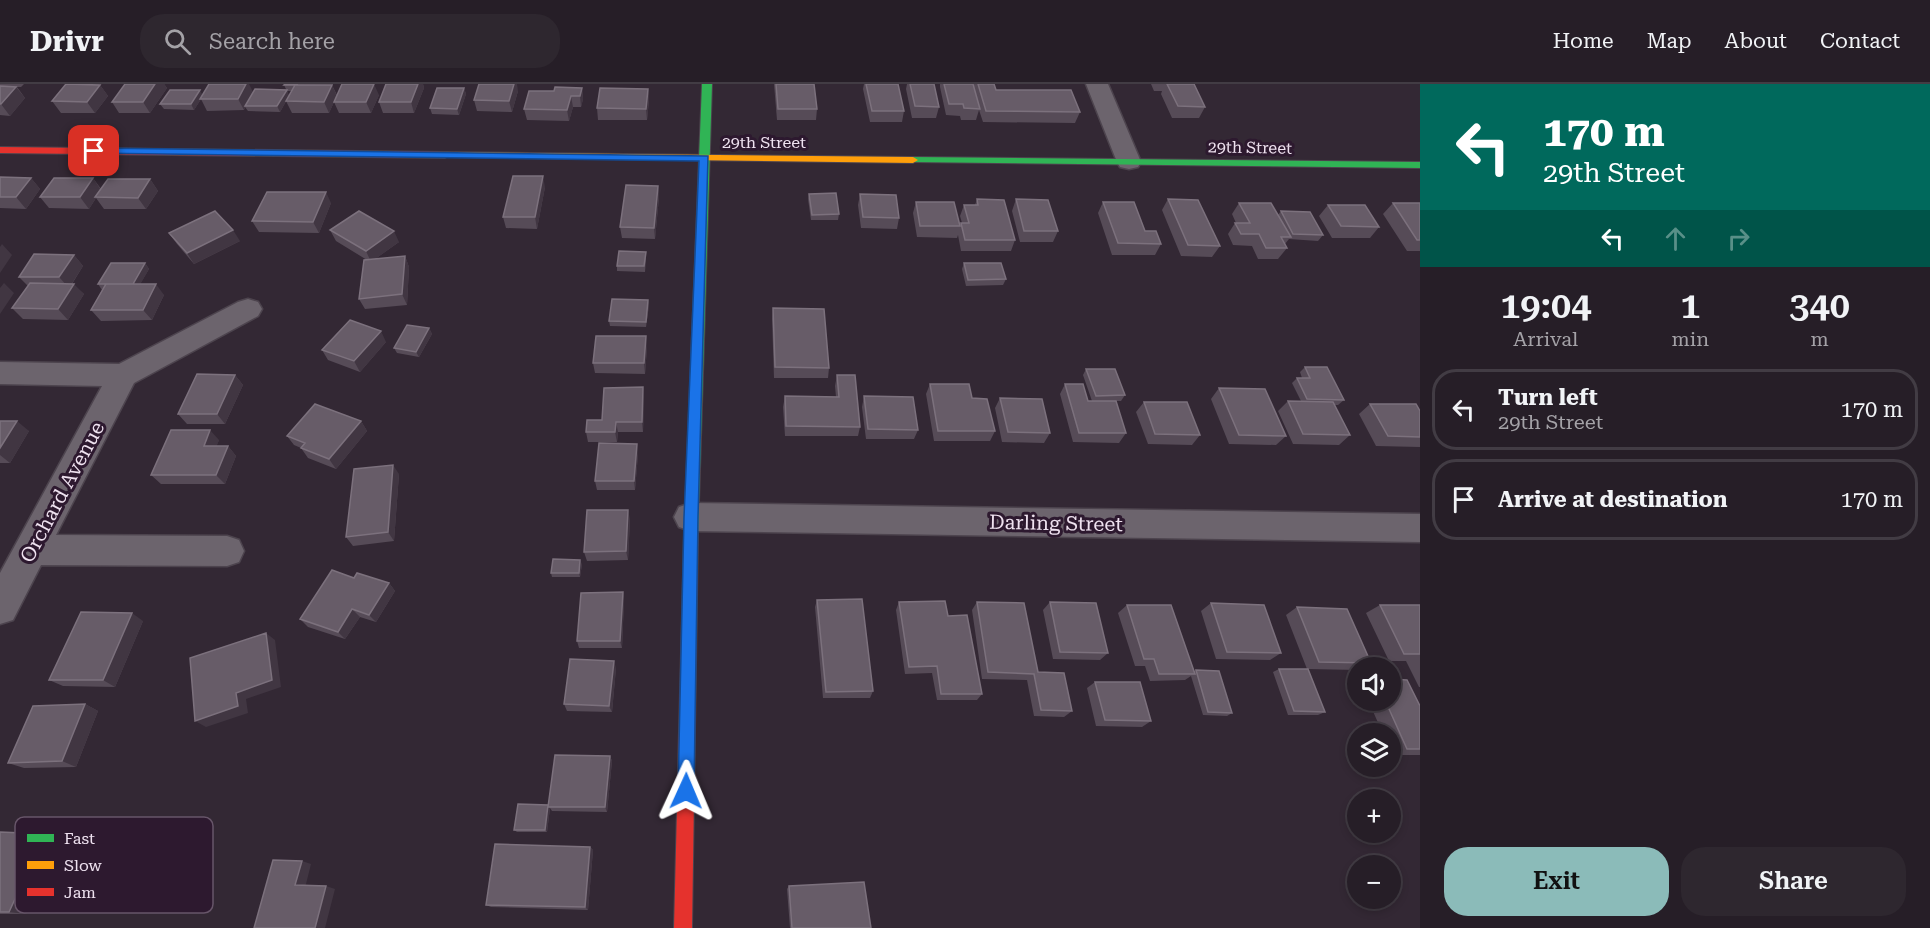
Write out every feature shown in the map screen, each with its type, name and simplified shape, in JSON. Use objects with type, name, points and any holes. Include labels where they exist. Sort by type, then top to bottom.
[{"type":"street","points":[[683,928],[691,517],[707,84]]},
{"type":"street","points":[[1097,84],[1129,162]]},
{"type":"street","name":"29th Street","points":[[0,150],[1420,165]]},
{"type":"street","points":[[0,373],[123,375],[248,309]]},
{"type":"street","name":"Orchard Avenue","points":[[0,608],[123,375]]},
{"type":"street","name":"Darling Street","points":[[691,517],[1420,528]]},
{"type":"street","points":[[31,550],[226,551]]},
{"type":"building","points":[[66,84],[100,85],[87,102],[52,101]]},
{"type":"building","points":[[125,84],[155,84],[143,102],[112,102]]},
{"type":"building","points":[[209,84],[246,84],[238,99],[200,99]]},
{"type":"building","points":[[342,84],[374,84],[366,102],[334,102]]},
{"type":"building","points":[[386,84],[418,84],[411,102],[379,102]]},
{"type":"building","points":[[479,84],[514,84],[509,101],[474,100]]},
{"type":"building","points":[[776,84],[814,84],[817,109],[778,109]]},
{"type":"building","points":[[866,84],[898,84],[904,111],[872,111]]},
{"type":"building","points":[[910,84],[934,84],[939,107],[915,106]]},
{"type":"building","points":[[944,84],[973,84],[980,109],[964,108],[963,104],[949,104]]},
{"type":"building","points":[[978,84],[994,84],[996,90],[1071,90],[1080,112],[986,111]]},
{"type":"building","points":[[1167,84],[1194,84],[1205,107],[1178,106]]},
{"type":"building","points":[[295,85],[332,85],[324,102],[286,101]]},
{"type":"building","points":[[0,86],[16,87],[1,104],[0,104]]},
{"type":"building","points":[[555,87],[582,88],[580,96],[571,96],[567,110],[524,109],[529,91],[554,91]]},
{"type":"building","points":[[437,88],[464,88],[457,109],[430,108]]},
{"type":"building","points":[[600,88],[648,89],[646,109],[597,108]]},
{"type":"building","points":[[255,89],[287,90],[277,106],[245,106]]},
{"type":"building","points":[[170,90],[200,90],[191,104],[160,104]]},
{"type":"building","points":[[513,176],[543,176],[535,217],[503,217]]},
{"type":"building","points":[[0,177],[31,178],[16,197],[0,197]]},
{"type":"building","points":[[54,178],[93,178],[80,197],[40,197]]},
{"type":"building","points":[[108,179],[150,179],[138,198],[95,197]]},
{"type":"building","points":[[626,185],[658,186],[654,228],[620,227]]},
{"type":"building","points":[[267,192],[326,192],[313,222],[252,221]]},
{"type":"building","points":[[836,193],[839,214],[812,215],[809,194]]},
{"type":"building","points":[[860,194],[896,195],[899,218],[863,217]]},
{"type":"building","points":[[977,199],[1004,200],[1015,240],[965,240],[961,223],[969,223],[964,205],[978,205]]},
{"type":"building","points":[[1016,199],[1048,200],[1058,231],[1024,231]]},
{"type":"building","points":[[1168,199],[1198,200],[1220,246],[1188,245]]},
{"type":"building","points":[[916,202],[954,202],[960,226],[920,226]]},
{"type":"building","points":[[1103,202],[1134,202],[1145,231],[1156,231],[1161,244],[1118,243]]},
{"type":"building","points":[[1239,203],[1271,203],[1291,237],[1281,237],[1287,248],[1266,248],[1259,234],[1241,234],[1235,223],[1250,223]]},
{"type":"building","points":[[1393,203],[1420,203],[1420,240],[1417,240]]},
{"type":"building","points":[[1328,205],[1365,205],[1379,227],[1341,226]]},
{"type":"building","points":[[215,211],[233,230],[187,253],[169,233]]},
{"type":"building","points":[[359,211],[394,231],[366,251],[330,230]]},
{"type":"building","points":[[1281,211],[1310,212],[1323,235],[1293,234]]},
{"type":"building","points":[[619,251],[646,252],[644,266],[617,266]]},
{"type":"building","points":[[34,254],[74,255],[59,277],[19,277]]},
{"type":"building","points":[[405,256],[402,294],[359,299],[364,260]]},
{"type":"building","points":[[111,263],[145,263],[133,284],[98,284]]},
{"type":"building","points":[[964,263],[1001,263],[1006,279],[968,280]]},
{"type":"building","points":[[30,283],[74,284],[58,309],[12,308]]},
{"type":"building","points":[[106,284],[156,284],[143,310],[91,310]]},
{"type":"building","points":[[612,299],[648,300],[646,322],[609,321]]},
{"type":"building","points":[[773,308],[824,309],[829,368],[775,367]]},
{"type":"building","points":[[350,320],[381,331],[354,361],[322,350]]},
{"type":"building","points":[[407,325],[429,328],[416,352],[394,348]]},
{"type":"building","points":[[596,336],[646,336],[644,363],[593,363]]},
{"type":"building","points":[[1305,367],[1327,367],[1344,400],[1307,399],[1297,378],[1310,378]]},
{"type":"building","points":[[1086,369],[1115,369],[1125,395],[1096,396]]},
{"type":"building","points":[[197,374],[235,375],[217,414],[178,414]]},
{"type":"building","points":[[837,375],[855,375],[860,427],[786,426],[785,396],[839,397]]},
{"type":"building","points":[[930,384],[969,384],[972,398],[987,399],[995,431],[938,431]]},
{"type":"building","points":[[1065,384],[1083,384],[1088,401],[1116,401],[1126,433],[1079,433]]},
{"type":"building","points":[[643,387],[642,422],[616,422],[615,432],[586,432],[587,420],[602,420],[604,388]]},
{"type":"building","points":[[1219,388],[1265,389],[1286,436],[1239,435]]},
{"type":"building","points":[[864,396],[913,397],[918,430],[868,429]]},
{"type":"building","points":[[1000,398],[1042,399],[1050,433],[1008,432]]},
{"type":"building","points":[[1288,401],[1333,402],[1350,435],[1303,434]]},
{"type":"building","points":[[1144,402],[1187,402],[1200,435],[1155,434]]},
{"type":"building","points":[[315,404],[361,421],[329,459],[301,448],[305,443],[287,436]]},
{"type":"building","points":[[1370,404],[1416,404],[1420,411],[1420,437],[1388,436]]},
{"type":"building","points":[[0,421],[17,421],[0,448]]},
{"type":"building","points":[[171,430],[210,430],[204,446],[228,446],[216,475],[151,475]]},
{"type":"building","points":[[599,443],[637,444],[634,481],[595,481]]},
{"type":"building","points":[[393,465],[388,532],[346,537],[354,469]]},
{"type":"building","points":[[587,510],[628,510],[626,551],[584,552]]},
{"type":"building","points":[[553,559],[580,560],[579,573],[551,573]]},
{"type":"building","points":[[332,570],[354,578],[357,573],[389,583],[369,615],[352,609],[338,632],[300,619]]},
{"type":"building","points":[[623,592],[620,641],[577,641],[581,593]]},
{"type":"building","points":[[862,599],[873,691],[826,692],[817,600]]},
{"type":"building","points":[[945,601],[948,616],[967,615],[982,694],[941,694],[937,666],[909,667],[899,602]]},
{"type":"building","points":[[977,602],[1024,603],[1038,672],[1064,673],[1072,711],[1041,710],[1034,674],[988,672]]},
{"type":"building","points":[[1050,602],[1096,603],[1108,653],[1060,652]]},
{"type":"building","points":[[1211,603],[1264,605],[1281,653],[1227,652]]},
{"type":"building","points":[[1127,605],[1171,605],[1195,674],[1159,674],[1154,659],[1144,659]]},
{"type":"building","points":[[1380,605],[1420,605],[1420,654],[1404,654]]},
{"type":"building","points":[[1297,607],[1347,609],[1368,657],[1347,657],[1347,663],[1319,662]]},
{"type":"building","points":[[81,612],[132,613],[103,680],[49,680]]},
{"type":"building","points":[[266,633],[272,680],[236,693],[238,706],[195,721],[190,658]]},
{"type":"building","points":[[570,659],[614,661],[609,706],[564,704]]},
{"type":"building","points":[[1279,669],[1308,669],[1325,712],[1294,711]]},
{"type":"building","points":[[1196,670],[1219,671],[1232,713],[1208,712]]},
{"type":"building","points":[[1401,680],[1407,680],[1420,706],[1420,749],[1407,749],[1401,736],[1401,723],[1395,723],[1390,711],[1401,711]]},
{"type":"building","points":[[1095,682],[1140,682],[1151,721],[1105,720]]},
{"type":"building","points":[[85,704],[62,761],[8,763],[33,706]]},
{"type":"building","points":[[555,755],[610,756],[605,807],[548,807]]},
{"type":"building","points":[[518,804],[548,805],[545,830],[514,830]]},
{"type":"building","points":[[0,832],[15,833],[15,899],[9,912],[0,912]]},
{"type":"building","points":[[495,844],[590,847],[585,907],[486,905]]},
{"type":"building","points":[[273,860],[302,861],[295,885],[326,886],[315,928],[254,928]]},
{"type":"building","points":[[864,882],[871,928],[792,928],[789,886]]},
{"type":"traffic: fast","points":[[691,534],[707,84]]},
{"type":"traffic: fast","points":[[913,160],[1420,165]]},
{"type":"traffic: slow","points":[[445,155],[913,160]]},
{"type":"traffic: jam","points":[[0,150],[445,155]]},
{"type":"traffic: jam","points":[[683,928],[691,534]]},
{"type":"route","points":[[94,151],[704,158],[691,517],[686,791]]}]
